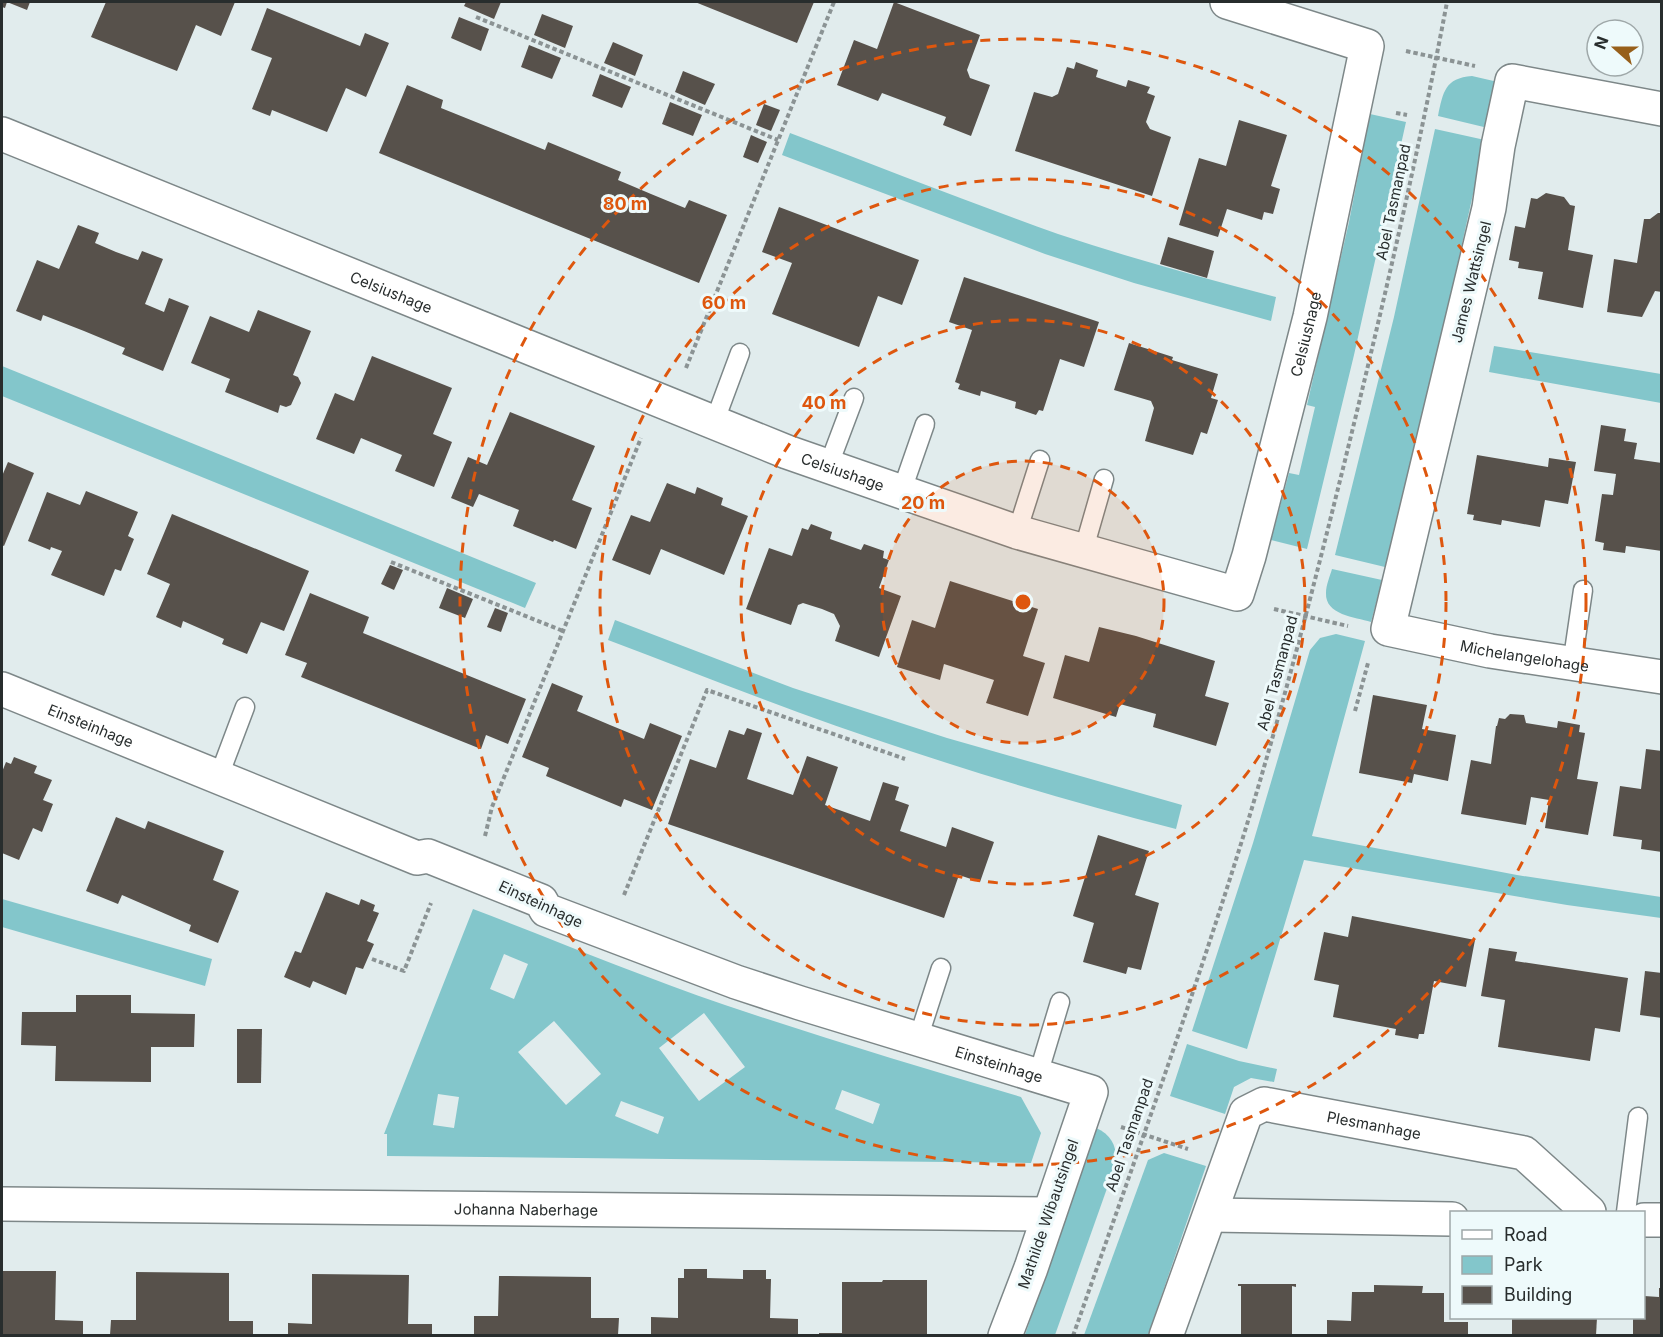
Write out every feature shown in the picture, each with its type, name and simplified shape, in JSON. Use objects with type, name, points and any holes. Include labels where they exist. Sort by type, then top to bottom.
[{"type":"street","points":[[1227,2],[1381,47]]},
{"type":"street","name":"Celsiushage","points":[[2,134],[714,423],[828,467],[1017,532],[1237,594],[1249,556],[1381,47]]},
{"type":"street","name":"James Wattsingel","points":[[1372,637],[1490,208],[1498,146],[1512,81],[1662,109]]},
{"type":"street","name":"Michelangelohage","points":[[1372,637],[1490,651],[1662,677]]},
{"type":"street","name":"Einsteinhage","points":[[2,689],[417,858],[428,856],[541,901],[546,910],[671,958],[789,1000],[1091,1092]]},
{"type":"street","name":"Mathilde Wibautsingel","points":[[1005,1335],[1091,1092]]},
{"type":"street","name":"Plesmanhage","points":[[1166,1335],[1246,1113],[1264,1104],[1524,1153],[1587,1211]]},
{"type":"street","name":"Johanna Naberhage","points":[[2,1204],[1049,1215]]},
{"type":"street","points":[[1210,1215],[1450,1219]]},
{"type":"street","points":[[1645,1220],[1662,1221]]},
{"type":"lane","points":[[714,423],[740,353]]},
{"type":"lane","points":[[828,467],[854,398]]},
{"type":"lane","points":[[901,493],[925,424]]},
{"type":"lane","points":[[1017,532],[1040,460]]},
{"type":"lane","points":[[1083,552],[1104,479]]},
{"type":"lane","points":[[1572,665],[1583,590]]},
{"type":"lane","points":[[219,776],[245,707]]},
{"type":"lane","points":[[918,1039],[941,968]]},
{"type":"lane","points":[[1038,1075],[1060,1002]]},
{"type":"lane","points":[[1626,1211],[1638,1117]]},
{"type":"path","points":[[685,371],[834,2]]},
{"type":"path","name":"Abel Tasmanpad","points":[[1073,1335],[1247,823],[1305,616],[1384,303],[1447,4]]},
{"type":"path","points":[[476,17],[778,140]]},
{"type":"path","points":[[1381,47],[1478,67]]},
{"type":"path","points":[[482,842],[492,807],[642,437]]},
{"type":"path","points":[[391,562],[563,631]]},
{"type":"path","points":[[1264,607],[1305,616],[1372,637],[1355,711]]},
{"type":"path","points":[[622,900],[707,690],[905,759]]},
{"type":"path","points":[[372,959],[404,971],[434,895]]},
{"type":"path","points":[[1111,1124],[1189,1149]]},
{"type":"green space","points":[[1472,76],[1498,82],[1488,128],[1438,116],[1444,93],[1451,83],[1463,77]]},
{"type":"green space","points":[[1370,114],[1406,122],[1354,355],[1307,549],[1271,540],[1289,473],[1299,475],[1315,407],[1307,405],[1349,222]]},
{"type":"green space","points":[[1435,129],[1485,140],[1438,352],[1385,567],[1335,555],[1394,317]]},
{"type":"green space","points":[[790,133],[1058,234],[1276,297],[1271,321],[1134,283],[1045,254],[782,155]]},
{"type":"green space","points":[[1494,346],[1661,374],[1661,403],[1489,372]]},
{"type":"green space","points":[[2,366],[536,583],[525,608],[2,396]]},
{"type":"green space","points":[[1332,569],[1382,580],[1371,622],[1342,614],[1330,606],[1326,593]]},
{"type":"green space","points":[[615,620],[793,688],[947,738],[1182,805],[1176,829],[976,772],[758,697],[608,640]]},
{"type":"green space","points":[[1336,634],[1365,641],[1312,836],[1517,875],[1661,897],[1661,918],[1567,905],[1304,860],[1247,1049],[1192,1031],[1253,843],[1310,650],[1320,638]]},
{"type":"green space","points":[[2,899],[212,959],[205,986],[2,927]]},
{"type":"green space","points":[[473,909],[725,1005],[1021,1097],[1041,1133],[1031,1163],[387,1156],[387,1134],[384,1134]],"holes":[[[504,954],[528,964],[514,999],[490,989]],[[704,1013],[745,1067],[699,1101],[659,1048]],[[554,1021],[601,1074],[566,1105],[518,1052]],[[842,1090],[880,1104],[873,1124],[835,1109]],[[438,1094],[459,1097],[454,1128],[433,1125]],[[621,1101],[664,1117],[658,1134],[615,1116]]]},
{"type":"green space","points":[[1187,1044],[1239,1061],[1277,1069],[1274,1082],[1251,1078],[1234,1087],[1225,1114],[1170,1096]]},
{"type":"green space","points":[[1096,1128],[1110,1138],[1116,1152],[1116,1163],[1055,1335],[1025,1335]]},
{"type":"green space","points":[[1164,1153],[1206,1166],[1148,1335],[1084,1335],[1148,1160]]},
{"type":"building","points":[[7,2],[30,2],[27,10]]},
{"type":"building","points":[[106,2],[235,2],[221,36],[196,25],[177,71],[91,37]]},
{"type":"building","points":[[466,2],[501,2],[494,19],[464,6]]},
{"type":"building","points":[[695,2],[814,2],[797,43]]},
{"type":"building","points":[[894,2],[980,35],[967,70],[970,78],[990,85],[971,136],[943,125],[946,117],[882,93],[878,101],[837,85],[854,40],[877,49]]},
{"type":"building","points":[[267,8],[360,46],[365,33],[389,43],[366,97],[346,88],[327,132],[272,110],[270,116],[252,109],[272,58],[251,50]]},
{"type":"building","points":[[542,14],[573,26],[565,48],[534,35]]},
{"type":"building","points":[[459,17],[489,29],[481,51],[451,38]]},
{"type":"building","points":[[613,42],[643,55],[635,76],[604,63]]},
{"type":"building","points":[[529,45],[561,58],[552,79],[521,67]]},
{"type":"building","points":[[1076,62],[1098,70],[1096,77],[1126,87],[1128,80],[1150,87],[1147,93],[1155,96],[1146,122],[1150,129],[1171,137],[1152,196],[1015,151],[1034,92],[1052,97],[1058,94],[1067,67],[1074,69]]},
{"type":"building","points":[[683,71],[715,84],[705,105],[675,92]]},
{"type":"building","points":[[600,74],[631,87],[622,108],[592,96]]},
{"type":"building","points":[[407,85],[443,100],[441,108],[545,150],[548,142],[621,172],[618,180],[685,208],[689,200],[727,215],[699,283],[379,153]]},
{"type":"building","points":[[670,102],[702,115],[693,136],[662,124]]},
{"type":"building","points":[[764,104],[780,110],[771,131],[756,125]]},
{"type":"building","points":[[1239,120],[1287,135],[1271,186],[1280,189],[1273,214],[1264,212],[1262,220],[1227,209],[1218,237],[1179,225],[1199,158],[1226,166]]},
{"type":"building","points":[[751,135],[767,142],[758,163],[743,157]]},
{"type":"building","points":[[1546,193],[1564,197],[1570,205],[1575,206],[1568,250],[1593,255],[1583,308],[1538,299],[1543,272],[1518,268],[1519,262],[1509,260],[1515,226],[1525,228],[1531,198],[1537,199]]},
{"type":"building","points":[[779,207],[919,260],[902,305],[878,296],[859,347],[772,314],[792,263],[762,252]]},
{"type":"building","points":[[1662,213],[1662,292],[1655,291],[1642,317],[1607,312],[1614,259],[1637,263],[1644,219],[1650,219]]},
{"type":"building","points":[[78,225],[99,233],[95,243],[116,252],[138,260],[142,251],[163,259],[145,304],[164,312],[169,298],[189,306],[163,371],[122,354],[125,348],[84,331],[43,315],[41,321],[16,311],[37,260],[59,269]]},
{"type":"building","points":[[1168,237],[1214,251],[1207,278],[1160,264]]},
{"type":"building","points":[[964,277],[1099,322],[1084,367],[1060,359],[1043,411],[1039,410],[1036,415],[1015,408],[1016,402],[981,391],[980,396],[958,389],[960,384],[955,382],[972,330],[949,322]]},
{"type":"building","points":[[258,310],[311,331],[293,375],[298,377],[301,383],[291,405],[286,407],[280,405],[278,413],[225,392],[230,379],[191,363],[210,316],[249,332]]},
{"type":"building","points":[[1129,343],[1173,357],[1172,360],[1218,374],[1211,398],[1218,400],[1207,434],[1201,432],[1193,455],[1145,441],[1154,408],[1151,401],[1114,390]]},
{"type":"building","points":[[372,356],[452,388],[433,434],[452,442],[434,487],[395,471],[402,455],[361,438],[354,454],[316,439],[335,393],[354,401]]},
{"type":"building","points":[[510,412],[595,446],[572,500],[592,508],[576,549],[513,526],[519,510],[479,494],[473,507],[451,498],[468,457],[487,465]]},
{"type":"building","points":[[1601,425],[1626,429],[1624,441],[1637,443],[1634,459],[1662,463],[1662,551],[1626,546],[1625,553],[1603,550],[1604,543],[1595,541],[1602,494],[1613,495],[1616,474],[1594,471]]},
{"type":"building","points":[[1477,455],[1548,467],[1549,458],[1576,462],[1568,504],[1545,500],[1540,527],[1502,520],[1501,525],[1473,520],[1474,515],[1467,514]]},
{"type":"building","points":[[8,462],[34,473],[4,546],[2,545],[2,476]]},
{"type":"building","points":[[667,483],[695,494],[697,487],[723,498],[721,505],[748,516],[724,575],[661,549],[650,575],[612,560],[631,515],[650,522]]},
{"type":"building","points":[[86,491],[138,512],[128,536],[134,539],[121,571],[115,569],[104,596],[51,575],[62,551],[51,547],[50,550],[28,541],[47,492],[80,505]]},
{"type":"building","points":[[172,514],[309,571],[284,631],[261,622],[247,654],[222,644],[224,639],[183,621],[181,628],[156,617],[170,584],[147,574]]},
{"type":"building","points":[[811,524],[832,532],[830,539],[861,550],[864,544],[884,551],[883,558],[889,560],[879,588],[901,596],[879,657],[835,641],[840,626],[834,614],[822,609],[803,603],[798,605],[791,625],[746,609],[769,548],[792,556],[802,528],[808,530]]},
{"type":"building","points":[[390,565],[403,570],[394,590],[381,584]]},
{"type":"building","points":[[950,581],[1038,609],[1023,656],[1045,663],[1028,716],[986,703],[994,680],[944,664],[940,680],[897,667],[912,620],[935,628]]},
{"type":"building","points":[[447,588],[473,599],[465,618],[439,608]]},
{"type":"building","points":[[310,593],[369,617],[363,633],[526,699],[508,744],[486,735],[481,749],[301,677],[307,663],[285,655]]},
{"type":"building","points":[[495,608],[508,613],[501,632],[487,627]]},
{"type":"building","points":[[1099,627],[1215,661],[1205,696],[1229,703],[1216,746],[1153,727],[1156,714],[1120,704],[1116,717],[1053,698],[1065,655],[1089,662]]},
{"type":"building","points":[[552,683],[583,696],[577,711],[644,739],[650,723],[682,736],[652,810],[624,799],[621,807],[546,776],[549,768],[522,757]]},
{"type":"building","points":[[1373,695],[1427,705],[1422,729],[1456,735],[1448,781],[1414,774],[1412,783],[1359,773]]},
{"type":"building","points":[[1510,714],[1524,715],[1526,723],[1557,728],[1558,721],[1580,725],[1579,732],[1585,733],[1577,779],[1598,782],[1588,835],[1545,828],[1549,800],[1531,797],[1526,825],[1461,814],[1471,760],[1491,764],[1499,718],[1505,719]]},
{"type":"building","points":[[747,728],[762,733],[747,779],[793,795],[807,756],[838,767],[825,805],[870,821],[883,782],[899,787],[895,800],[909,805],[900,831],[946,847],[952,827],[994,842],[980,882],[959,875],[944,918],[668,824],[690,759],[716,768],[729,730],[744,735]]},
{"type":"building","points":[[1646,749],[1662,751],[1662,852],[1641,849],[1642,840],[1613,836],[1620,786],[1641,789]]},
{"type":"building","points":[[14,757],[37,766],[34,773],[52,780],[43,800],[53,804],[42,832],[33,828],[19,860],[2,853],[2,772],[6,762],[11,764]]},
{"type":"building","points":[[116,817],[145,829],[148,821],[224,851],[213,880],[239,891],[218,943],[189,931],[191,925],[122,895],[118,904],[86,891]]},
{"type":"building","points":[[1098,835],[1149,851],[1135,895],[1159,903],[1141,970],[1128,967],[1126,974],[1083,962],[1094,923],[1073,916]]},
{"type":"building","points":[[326,892],[359,905],[361,899],[375,905],[373,911],[379,913],[367,941],[374,944],[363,969],[356,967],[346,995],[313,981],[310,988],[284,977],[295,951],[301,953]]},
{"type":"building","points":[[1352,916],[1475,940],[1466,987],[1434,981],[1424,1034],[1419,1034],[1418,1039],[1395,1035],[1396,1029],[1333,1017],[1339,985],[1314,980],[1324,932],[1348,937]]},
{"type":"building","points":[[1489,948],[1517,952],[1515,961],[1628,978],[1620,1032],[1595,1028],[1590,1061],[1498,1047],[1505,1000],[1481,996]]},
{"type":"building","points":[[1645,971],[1662,973],[1662,1018],[1640,1015]]},
{"type":"building","points":[[76,995],[131,995],[131,1013],[195,1014],[194,1047],[151,1047],[151,1082],[55,1081],[56,1046],[21,1045],[22,1012],[76,1012]]},
{"type":"building","points":[[237,1029],[262,1029],[261,1083],[237,1083]]},
{"type":"building","points":[[684,1269],[707,1269],[707,1278],[743,1279],[743,1270],[766,1270],[766,1279],[771,1279],[770,1318],[798,1319],[798,1335],[651,1335],[651,1317],[678,1318],[678,1278],[684,1278]]},
{"type":"building","points":[[2,1271],[56,1271],[55,1320],[83,1321],[83,1335],[2,1335]]},
{"type":"building","points":[[136,1272],[229,1273],[229,1321],[253,1321],[253,1335],[110,1335],[111,1320],[136,1320]]},
{"type":"building","points":[[312,1274],[409,1275],[408,1324],[432,1324],[432,1335],[288,1335],[288,1323],[312,1324]]},
{"type":"building","points":[[499,1276],[591,1277],[591,1318],[619,1318],[618,1335],[474,1335],[474,1316],[498,1316]]},
{"type":"building","points":[[883,1280],[927,1280],[927,1335],[819,1335],[819,1333],[842,1333],[842,1282],[882,1282]]},
{"type":"building","points":[[1238,1284],[1296,1284],[1296,1287],[1292,1286],[1292,1335],[1241,1335],[1241,1286]]},
{"type":"building","points":[[1374,1285],[1423,1286],[1422,1293],[1444,1293],[1444,1322],[1468,1322],[1468,1335],[1327,1335],[1327,1320],[1351,1321],[1352,1292],[1374,1292]]},
{"type":"building","points":[[1659,1288],[1662,1288],[1662,1335],[1633,1335],[1633,1319],[1645,1319],[1645,1296],[1659,1297]]},
{"type":"building","points":[[1512,1319],[1597,1319],[1596,1335],[1512,1335]]}]
